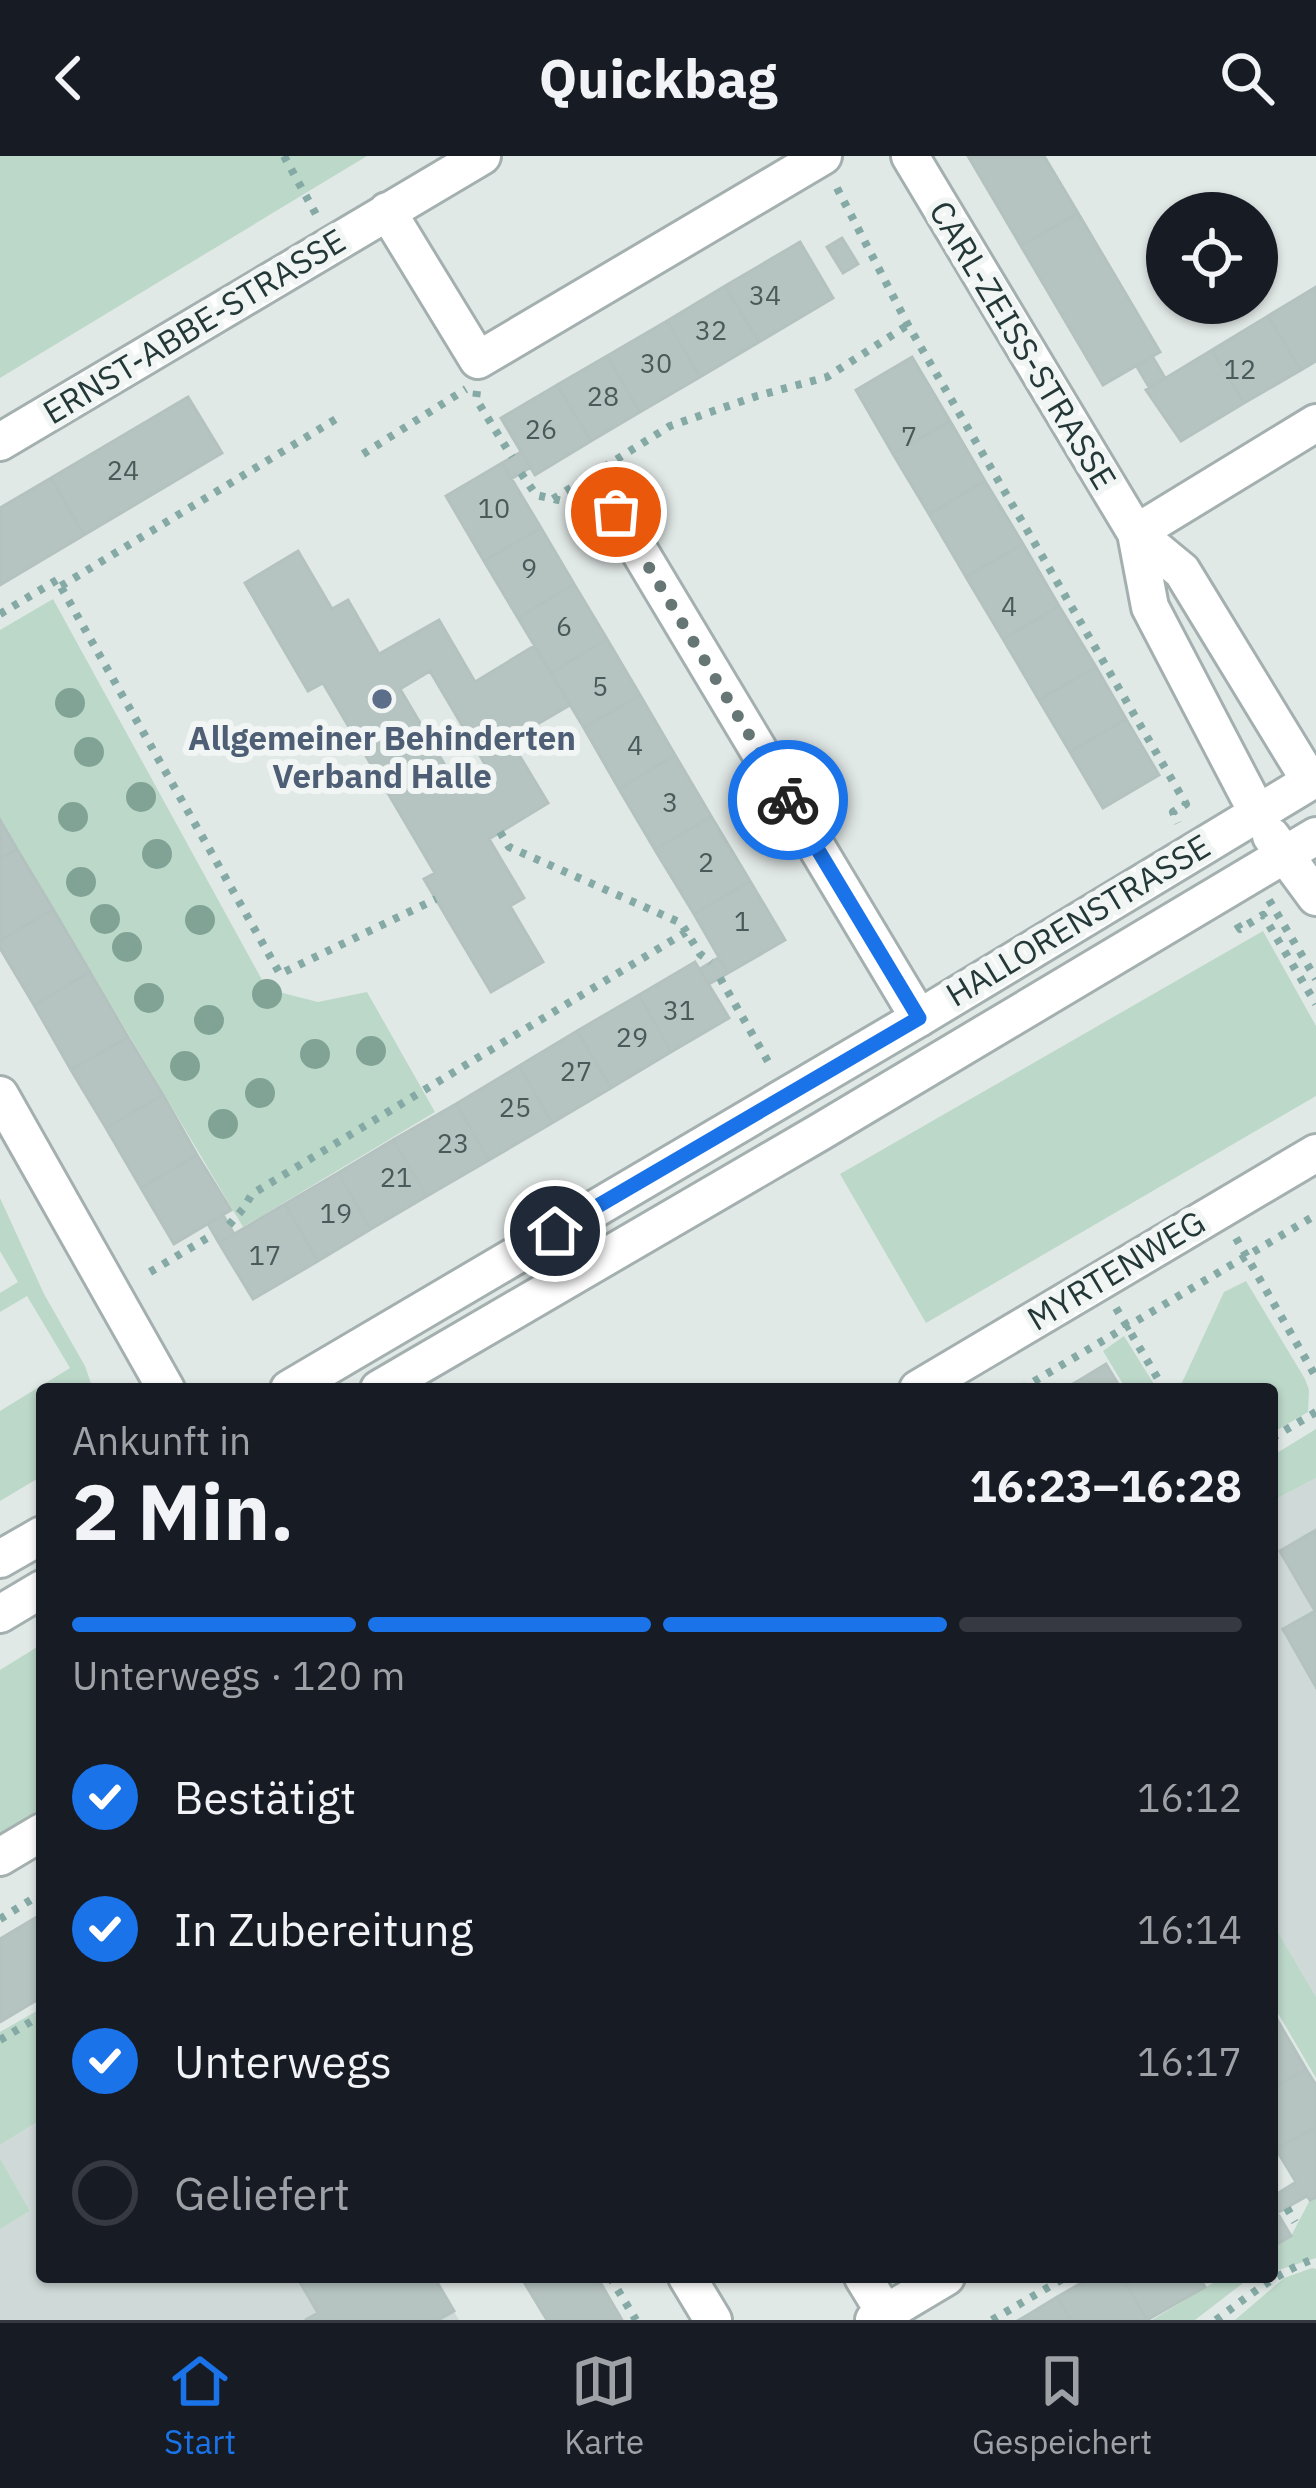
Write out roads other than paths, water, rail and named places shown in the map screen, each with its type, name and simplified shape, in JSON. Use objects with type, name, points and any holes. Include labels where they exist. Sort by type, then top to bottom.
[{"type":"street","name":"ERNST-ABBE-STRASSE","points":[[0,442],[482,156]]},
{"type":"street","name":"CARL-ZEISS-STRASSE","points":[[910,156],[1136,533],[1181,571],[1314,783]]},
{"type":"street","points":[[387,211],[478,360],[822,157]]},
{"type":"street","points":[[1136,533],[1316,423]]},
{"type":"street","points":[[616,512],[919,1018]]},
{"type":"street","name":"CARL-ZEISS-STRASSE","points":[[1136,533],[1150,607],[1257,812],[1268,864],[1316,897]]},
{"type":"street","name":"HALLORENSTRASSE","points":[[299,1383],[919,1018],[1192,850],[1314,783]]},
{"type":"street","name":"HALLORENSTRASSE","points":[[389,1383],[1316,836]]},
{"type":"street","points":[[0,1095],[163,1383]]},
{"type":"street","name":"MYRTENWEG","points":[[928,1383],[1316,1153]]},
{"type":"street","points":[[0,1559],[36,1538]]},
{"type":"street","points":[[0,1614],[36,1593]]},
{"type":"street","points":[[0,1857],[36,1836]]},
{"type":"street","points":[[691,2283],[713,2320]]},
{"type":"street","points":[[865,2283],[879,2317],[936,2283]]},
{"type":"place","name":"Allgemeiner Behinderten Verband Halle","points":[[382,699]]}]
